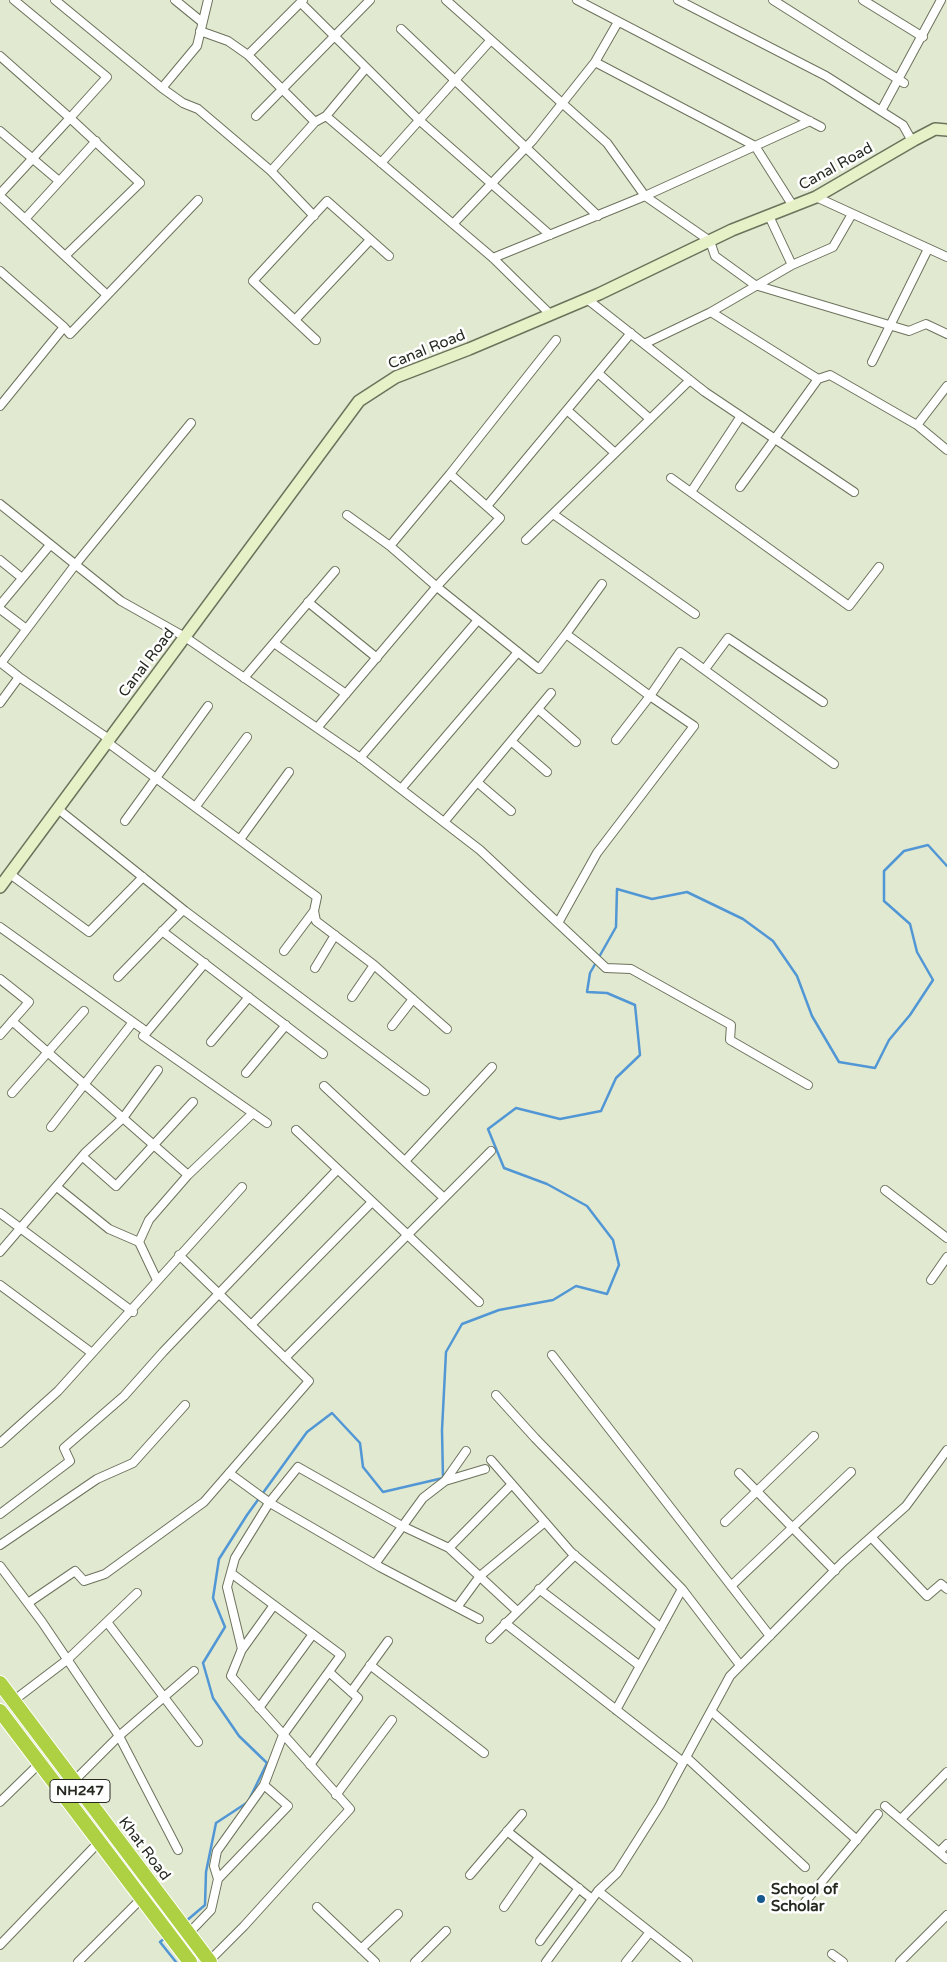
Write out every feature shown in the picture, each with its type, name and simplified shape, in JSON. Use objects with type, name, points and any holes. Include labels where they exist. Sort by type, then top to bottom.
[{"type":"highway","name":"Khat Road","points":[[0,1683],[199,1950],[210,1961]]},
{"type":"highway","name":"Khat Road","points":[[0,1711],[190,1962]]},
{"type":"highway","points":[[58,1788],[72,1780]]},
{"type":"street","points":[[14,0],[107,77],[0,195],[107,295]]},
{"type":"street","points":[[55,0],[183,104],[198,108],[271,171],[314,216]]},
{"type":"street","points":[[175,0],[202,22]]},
{"type":"street","points":[[162,88],[197,46],[208,0]]},
{"type":"street","points":[[256,116],[281,88],[370,0]]},
{"type":"street","points":[[446,0],[607,143],[645,196],[710,241],[714,256],[757,285],[909,331],[926,324],[947,334]]},
{"type":"street","points":[[577,0],[821,127]]},
{"type":"street","points":[[678,0],[826,76],[903,125],[912,141]]},
{"type":"street","points":[[773,0],[901,81]]},
{"type":"street","points":[[864,0],[875,3],[923,37]]},
{"type":"street","points":[[881,111],[901,81],[941,0]]},
{"type":"street","points":[[248,56],[302,1],[334,36],[419,120],[550,235]]},
{"type":"street","points":[[452,224],[526,148],[563,103],[596,62],[618,22]]},
{"type":"street","points":[[401,29],[598,216]]},
{"type":"street","points":[[200,31],[228,40],[248,56],[314,122]]},
{"type":"street","points":[[381,163],[490,41]]},
{"type":"street","points":[[0,56],[96,141],[140,183],[65,256]]},
{"type":"street","points":[[596,62],[755,146],[793,206]]},
{"type":"street","points":[[271,171],[314,122],[326,116],[366,68]]},
{"type":"street","points":[[326,116],[493,258],[550,314]]},
{"type":"street","points":[[493,258],[645,196],[810,121]]},
{"type":"street","name":"Canal Road","points":[[0,887],[359,401],[396,377],[587,299],[710,241],[816,197],[912,141],[935,130],[947,130]]},
{"type":"street","points":[[0,131],[59,181]]},
{"type":"street","points":[[25,219],[96,141]]},
{"type":"street","points":[[816,197],[947,257]]},
{"type":"street","points":[[0,271],[70,334],[198,200]]},
{"type":"street","points":[[316,340],[254,281],[327,201],[389,256]]},
{"type":"street","points":[[644,344],[711,312],[792,265],[833,247],[852,214]]},
{"type":"street","points":[[769,216],[792,265]]},
{"type":"street","points":[[295,320],[370,240]]},
{"type":"street","points":[[872,362],[928,249]]},
{"type":"street","points":[[587,299],[690,380],[854,492]]},
{"type":"street","points":[[711,312],[818,379]]},
{"type":"street","points":[[0,406],[64,327]]},
{"type":"street","points":[[487,506],[631,333]]},
{"type":"street","points":[[390,546],[450,474],[556,340]]},
{"type":"street","points":[[598,373],[650,419]]},
{"type":"street","points":[[740,487],[818,379],[830,375],[917,425],[947,450]]},
{"type":"street","points":[[526,540],[690,380]]},
{"type":"street","points":[[917,425],[947,386]]},
{"type":"street","points":[[566,410],[615,453]]},
{"type":"street","points":[[691,492],[741,416]]},
{"type":"street","points":[[191,423],[25,628],[1,663],[241,838],[317,897],[314,911],[316,921],[374,964],[447,1029]]},
{"type":"street","points":[[317,728],[437,587],[500,518],[450,474]]},
{"type":"street","points":[[671,478],[849,606],[879,567]]},
{"type":"street","points":[[0,504],[121,601],[185,637],[360,758],[401,789],[480,850],[606,968],[631,969],[730,1025],[730,1040],[808,1085]]},
{"type":"street","points":[[553,514],[695,614]]},
{"type":"street","points":[[347,515],[390,546],[437,587],[539,668],[602,584]]},
{"type":"street","points":[[0,604],[50,545]]},
{"type":"street","points":[[0,560],[22,578]]},
{"type":"street","points":[[244,678],[334,571]]},
{"type":"street","points":[[308,602],[377,658]]},
{"type":"street","points":[[0,609],[25,628]]},
{"type":"street","points":[[360,758],[478,620]]},
{"type":"street","points":[[558,923],[597,853],[694,726],[566,634]]},
{"type":"street","points":[[704,669],[728,638],[823,702]]},
{"type":"street","points":[[274,642],[346,694]]},
{"type":"street","points":[[401,789],[518,652]]},
{"type":"street","points":[[616,740],[650,696],[680,652],[834,764]]},
{"type":"street","points":[[0,703],[19,677]]},
{"type":"street","points":[[444,822],[551,693]]},
{"type":"street","points":[[125,821],[208,706]]},
{"type":"street","points":[[538,709],[576,742]]},
{"type":"street","points":[[196,806],[247,737]]},
{"type":"street","points":[[511,741],[547,772]]},
{"type":"street","points":[[241,838],[289,772]]},
{"type":"street","points":[[477,782],[511,811]]},
{"type":"street","points":[[58,809],[183,910],[425,1091]]},
{"type":"street","points":[[10,874],[89,932],[143,877]]},
{"type":"street","points":[[118,977],[183,910]]},
{"type":"street","points":[[284,951],[314,911]]},
{"type":"street","points":[[0,927],[147,1032]]},
{"type":"street","points":[[162,931],[323,1054]]},
{"type":"street","points":[[315,968],[335,935]]},
{"type":"street","points":[[205,963],[143,1036],[267,1123]]},
{"type":"street","points":[[352,997],[374,964]]},
{"type":"street","points":[[0,979],[29,1002],[0,1035]]},
{"type":"street","points":[[211,1042],[249,997]]},
{"type":"street","points":[[392,1026],[413,999]]},
{"type":"street","points":[[12,1093],[84,1012]]},
{"type":"street","points":[[12,1021],[188,1175]]},
{"type":"street","points":[[51,1127],[133,1022]]},
{"type":"street","points":[[246,1073],[286,1025]]},
{"type":"street","points":[[405,1161],[492,1068]]},
{"type":"street","points":[[0,1252],[83,1156],[123,1118],[158,1070]]},
{"type":"street","points":[[324,1086],[444,1198]]},
{"type":"street","points":[[83,1156],[116,1186],[155,1146],[193,1102]]},
{"type":"street","points":[[139,1242],[149,1220],[188,1175],[253,1113]]},
{"type":"street","points":[[296,1130],[479,1302]]},
{"type":"street","points":[[285,1358],[491,1151]]},
{"type":"street","points":[[0,1514],[70,1461],[64,1448],[124,1396],[218,1294],[338,1170]]},
{"type":"street","points":[[57,1187],[109,1229],[139,1242],[157,1280]]},
{"type":"street","points":[[0,1443],[58,1391],[242,1187]]},
{"type":"street","points":[[885,1190],[947,1238]]},
{"type":"street","points":[[251,1325],[372,1202]]},
{"type":"street","points":[[0,1213],[132,1311]]},
{"type":"street","points":[[28,1604],[75,1570],[84,1581],[105,1574],[204,1502],[309,1382],[179,1256]]},
{"type":"street","points":[[931,1280],[947,1257]]},
{"type":"street","points":[[0,1285],[92,1353]]},
{"type":"street","points":[[552,1355],[770,1636]]},
{"type":"street","points":[[496,1395],[682,1590],[740,1665]]},
{"type":"street","points":[[0,1544],[97,1479],[133,1463],[186,1405]]},
{"type":"street","points":[[725,1522],[814,1436]]},
{"type":"street","points":[[546,1962],[598,1891],[617,1873],[660,1805],[730,1676],[835,1571],[906,1506],[947,1450]]},
{"type":"street","points":[[374,1564],[423,1498],[445,1481],[466,1451]]},
{"type":"street","points":[[491,1460],[575,1555],[661,1628]]},
{"type":"street","points":[[241,1651],[227,1587],[235,1558],[269,1503],[298,1467],[402,1526],[449,1548],[517,1611]]},
{"type":"street","points":[[445,1481],[485,1470]]},
{"type":"street","points":[[731,1586],[851,1472]]},
{"type":"street","points":[[229,1473],[269,1503],[374,1564],[458,1606],[479,1619]]},
{"type":"street","points":[[739,1473],[835,1571]]},
{"type":"street","points":[[449,1548],[512,1484]]},
{"type":"street","points":[[458,1606],[480,1576],[545,1522]]},
{"type":"street","points":[[872,1538],[927,1596],[941,1584],[947,1589]]},
{"type":"street","points":[[490,1639],[575,1555]]},
{"type":"street","points":[[0,1566],[119,1736],[178,1850]]},
{"type":"street","points":[[188,1934],[211,1910],[218,1879],[214,1866],[217,1852],[264,1785],[283,1735],[342,1655],[231,1573]]},
{"type":"street","points":[[539,1589],[640,1666]]},
{"type":"street","points":[[616,1710],[682,1590]]},
{"type":"street","points":[[13,1701],[67,1660],[137,1593]]},
{"type":"street","points":[[210,1961],[350,1809],[231,1676],[241,1651],[274,1605]]},
{"type":"street","points":[[107,1622],[198,1742]]},
{"type":"street","points":[[505,1623],[616,1710],[684,1759],[805,1867]]},
{"type":"street","points":[[259,1708],[313,1634]]},
{"type":"street","points":[[351,1692],[388,1641]]},
{"type":"street","points":[[370,1665],[484,1753]]},
{"type":"street","points":[[72,1780],[194,1671]]},
{"type":"street","points":[[310,1765],[358,1698],[329,1672]]},
{"type":"street","points":[[711,1711],[857,1840]]},
{"type":"street","points":[[336,1795],[392,1720]]},
{"type":"street","points":[[0,1802],[39,1764]]},
{"type":"street","points":[[901,1819],[947,1772]]},
{"type":"street","points":[[218,1879],[288,1806],[264,1785]]},
{"type":"street","points":[[885,1806],[947,1859]]},
{"type":"street","points":[[470,1875],[522,1814]]},
{"type":"street","points":[[805,1902],[878,1814]]},
{"type":"street","points":[[507,1831],[592,1899]]},
{"type":"street","points":[[0,1945],[99,1842]]},
{"type":"street","points":[[939,1852],[947,1844]]},
{"type":"street","points":[[504,1907],[539,1857]]},
{"type":"street","points":[[540,1941],[579,1888]]},
{"type":"street","points":[[598,1891],[688,1962]]},
{"type":"street","points":[[78,1962],[144,1902]]},
{"type":"street","points":[[317,1907],[375,1962]]},
{"type":"street","points":[[362,1949],[398,1914]]},
{"type":"street","points":[[900,1962],[947,1915]]},
{"type":"street","points":[[415,1962],[446,1931]]},
{"type":"street","points":[[626,1962],[650,1932]]},
{"type":"street","points":[[832,1954],[843,1962]]},
{"type":"waterway","points":[[185,1922],[205,1905],[206,1872],[216,1823],[248,1802],[267,1763],[239,1736],[213,1698],[203,1663],[225,1627],[213,1598],[219,1559],[247,1515],[307,1432],[332,1413],[360,1443],[363,1467],[383,1492],[443,1478],[442,1430],[446,1352],[462,1324],[499,1310],[553,1300],[576,1286],[607,1294],[619,1265],[613,1240],[587,1206],[547,1184],[504,1168],[488,1129],[516,1108],[560,1119],[601,1111],[616,1078],[640,1055],[635,1005],[607,993],[587,992],[590,973],[616,927],[617,889],[652,899],[687,892],[743,919],[773,941],[797,976],[812,1016],[839,1062],[875,1068],[889,1040],[910,1015],[933,980],[917,952],[910,924],[884,901],[884,871],[904,851],[928,845],[947,866]]},
{"type":"waterway","points":[[165,1938],[160,1942],[176,1962]]},
{"type":"place","name":"School of Scholar","points":[[761,1899]]}]
